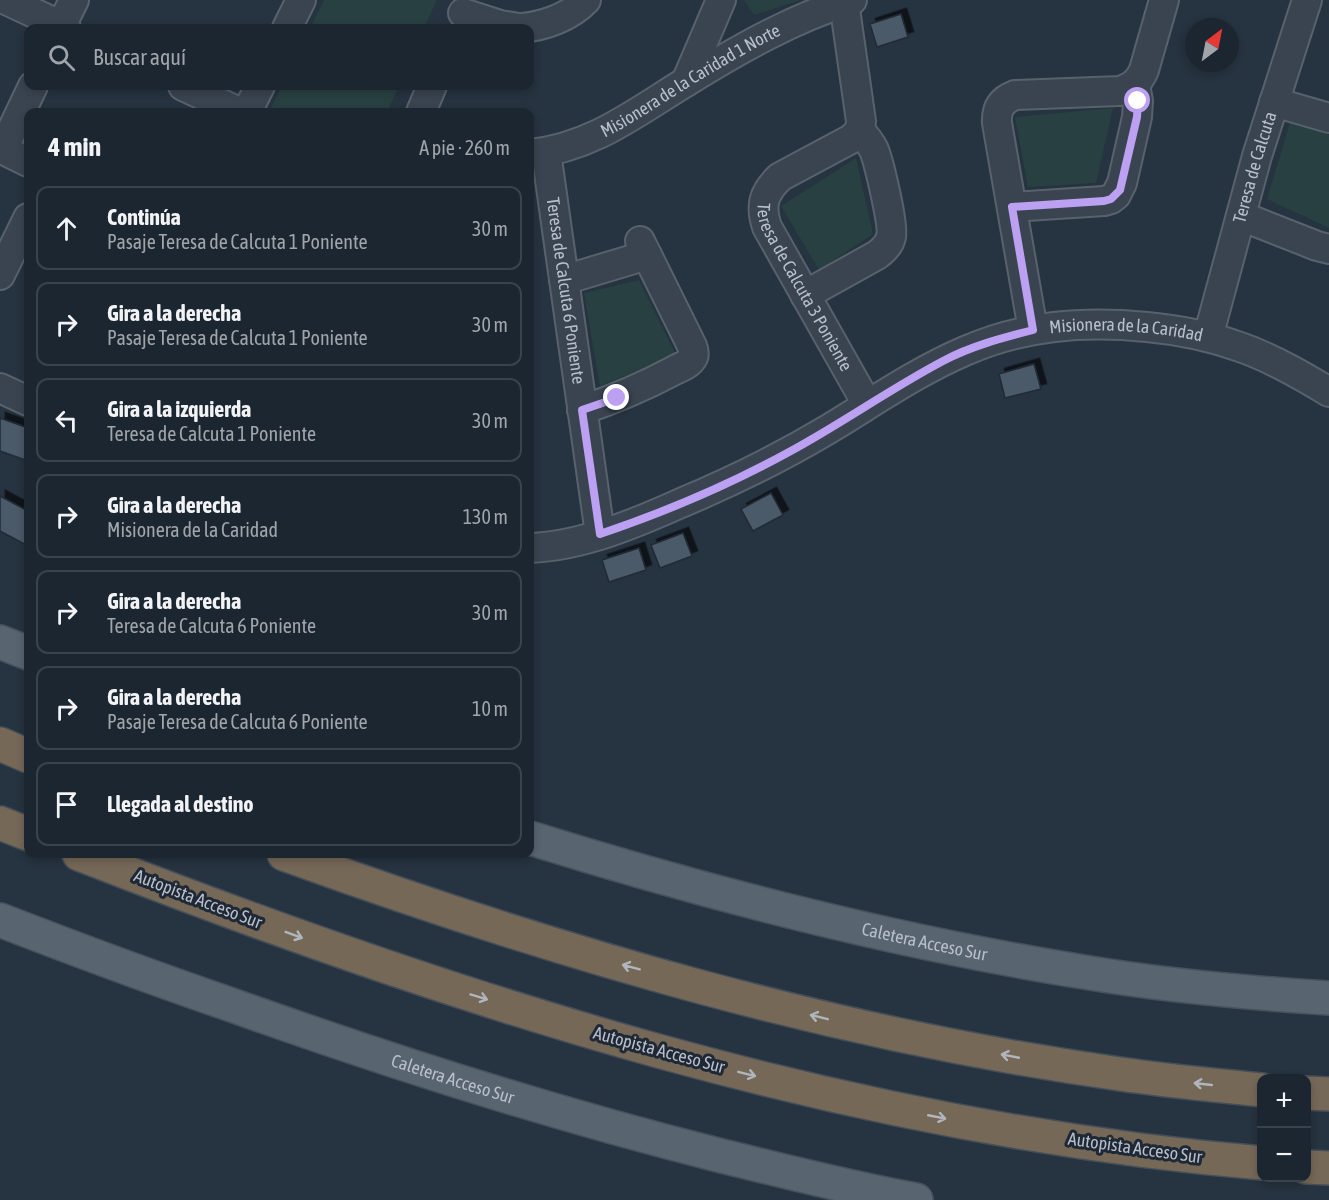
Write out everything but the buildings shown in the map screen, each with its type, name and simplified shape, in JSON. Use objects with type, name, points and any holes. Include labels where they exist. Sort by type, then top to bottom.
[{"type":"highway","points":[[0,744],[24,754]]},
{"type":"highway","points":[[0,823],[24,832]]},
{"type":"highway","name":"Autopista Acceso Sur","points":[[89,858],[344,953],[499,1003],[691,1060],[893,1109],[999,1129],[1138,1150],[1257,1163]]},
{"type":"highway","points":[[295,858],[488,924],[616,963],[843,1023],[1043,1062],[1121,1074],[1257,1089]]},
{"type":"highway","points":[[1311,1093],[1329,1094]]},
{"type":"highway","points":[[1311,1167],[1329,1168]]},
{"type":"main road","points":[[0,642],[24,651]]},
{"type":"main road","name":"Caletera Acceso Sur","points":[[534,839],[695,887],[807,916],[995,957],[1092,974],[1178,985],[1329,998]]},
{"type":"main road","name":"Caletera Acceso Sur","points":[[0,920],[147,975],[446,1078],[669,1143],[916,1200]]},
{"type":"street","points":[[6,0],[54,24]]},
{"type":"street","points":[[64,24],[74,0]]},
{"type":"street","points":[[290,24],[301,0]]},
{"type":"street","points":[[534,27],[573,11],[586,0]]},
{"type":"street","points":[[686,82],[721,0]]},
{"type":"street","points":[[1033,330],[996,116],[1001,103],[1015,95],[1128,89],[1141,78],[1164,0]]},
{"type":"street","name":"Teresa de Calcuta","points":[[1208,337],[1274,102],[1307,0]]},
{"type":"street","points":[[805,295],[885,250],[890,242],[892,229],[877,160],[872,146],[860,131],[861,121],[848,1]]},
{"type":"street","name":"Misionera de la Caridad 1 Norte","points":[[538,153],[570,146],[614,127],[723,59],[796,21],[848,1]]},
{"type":"street","points":[[462,14],[497,24]]},
{"type":"street","points":[[1012,207],[1104,201],[1116,195],[1122,183],[1137,117],[1138,101],[1135,84]]},
{"type":"street","points":[[24,160],[1,148],[31,90]]},
{"type":"street","points":[[192,90],[231,108]]},
{"type":"street","points":[[250,108],[258,90]]},
{"type":"street","points":[[423,108],[430,90]]},
{"type":"street","points":[[1274,102],[1329,118]]},
{"type":"street","name":"Teresa de Calcuta 3 Poniente","points":[[860,131],[851,139],[780,177],[771,185],[763,206],[767,227],[867,404]]},
{"type":"street","name":"Teresa de Calcuta 6 Poniente","points":[[538,153],[564,280],[600,534]]},
{"type":"street","points":[[1241,216],[1329,249]]},
{"type":"street","points":[[0,275],[24,231]]},
{"type":"street","points":[[564,280],[644,248],[694,352],[693,357],[686,364],[650,384],[582,410]]},
{"type":"street","name":"Misionera de la Caridad","points":[[534,548],[558,545],[600,534],[646,518],[741,476],[799,446],[943,361],[992,341],[1033,330],[1071,325],[1120,324],[1208,337],[1268,358],[1329,392]]},
{"type":"street","points":[[0,388],[24,399]]},
{"type":"green space","points":[[324,0],[437,0],[426,24],[312,24]]},
{"type":"green space","points":[[744,0],[800,0],[754,15]]},
{"type":"green space","points":[[280,90],[397,90],[389,108],[271,108]]},
{"type":"green space","points":[[1113,108],[1096,183],[1028,187],[1015,117]]},
{"type":"green space","points":[[1291,119],[1329,135],[1329,228],[1267,199]]},
{"type":"green space","points":[[856,158],[873,234],[819,270],[781,206]]},
{"type":"green space","points":[[639,280],[676,355],[600,386],[584,293]]},
{"type":"route","points":[[617,398],[582,410],[600,534],[692,499],[789,452],[943,361],[992,341],[1033,330],[1012,207],[1104,201],[1116,195],[1122,183],[1137,117],[1138,101]]}]
